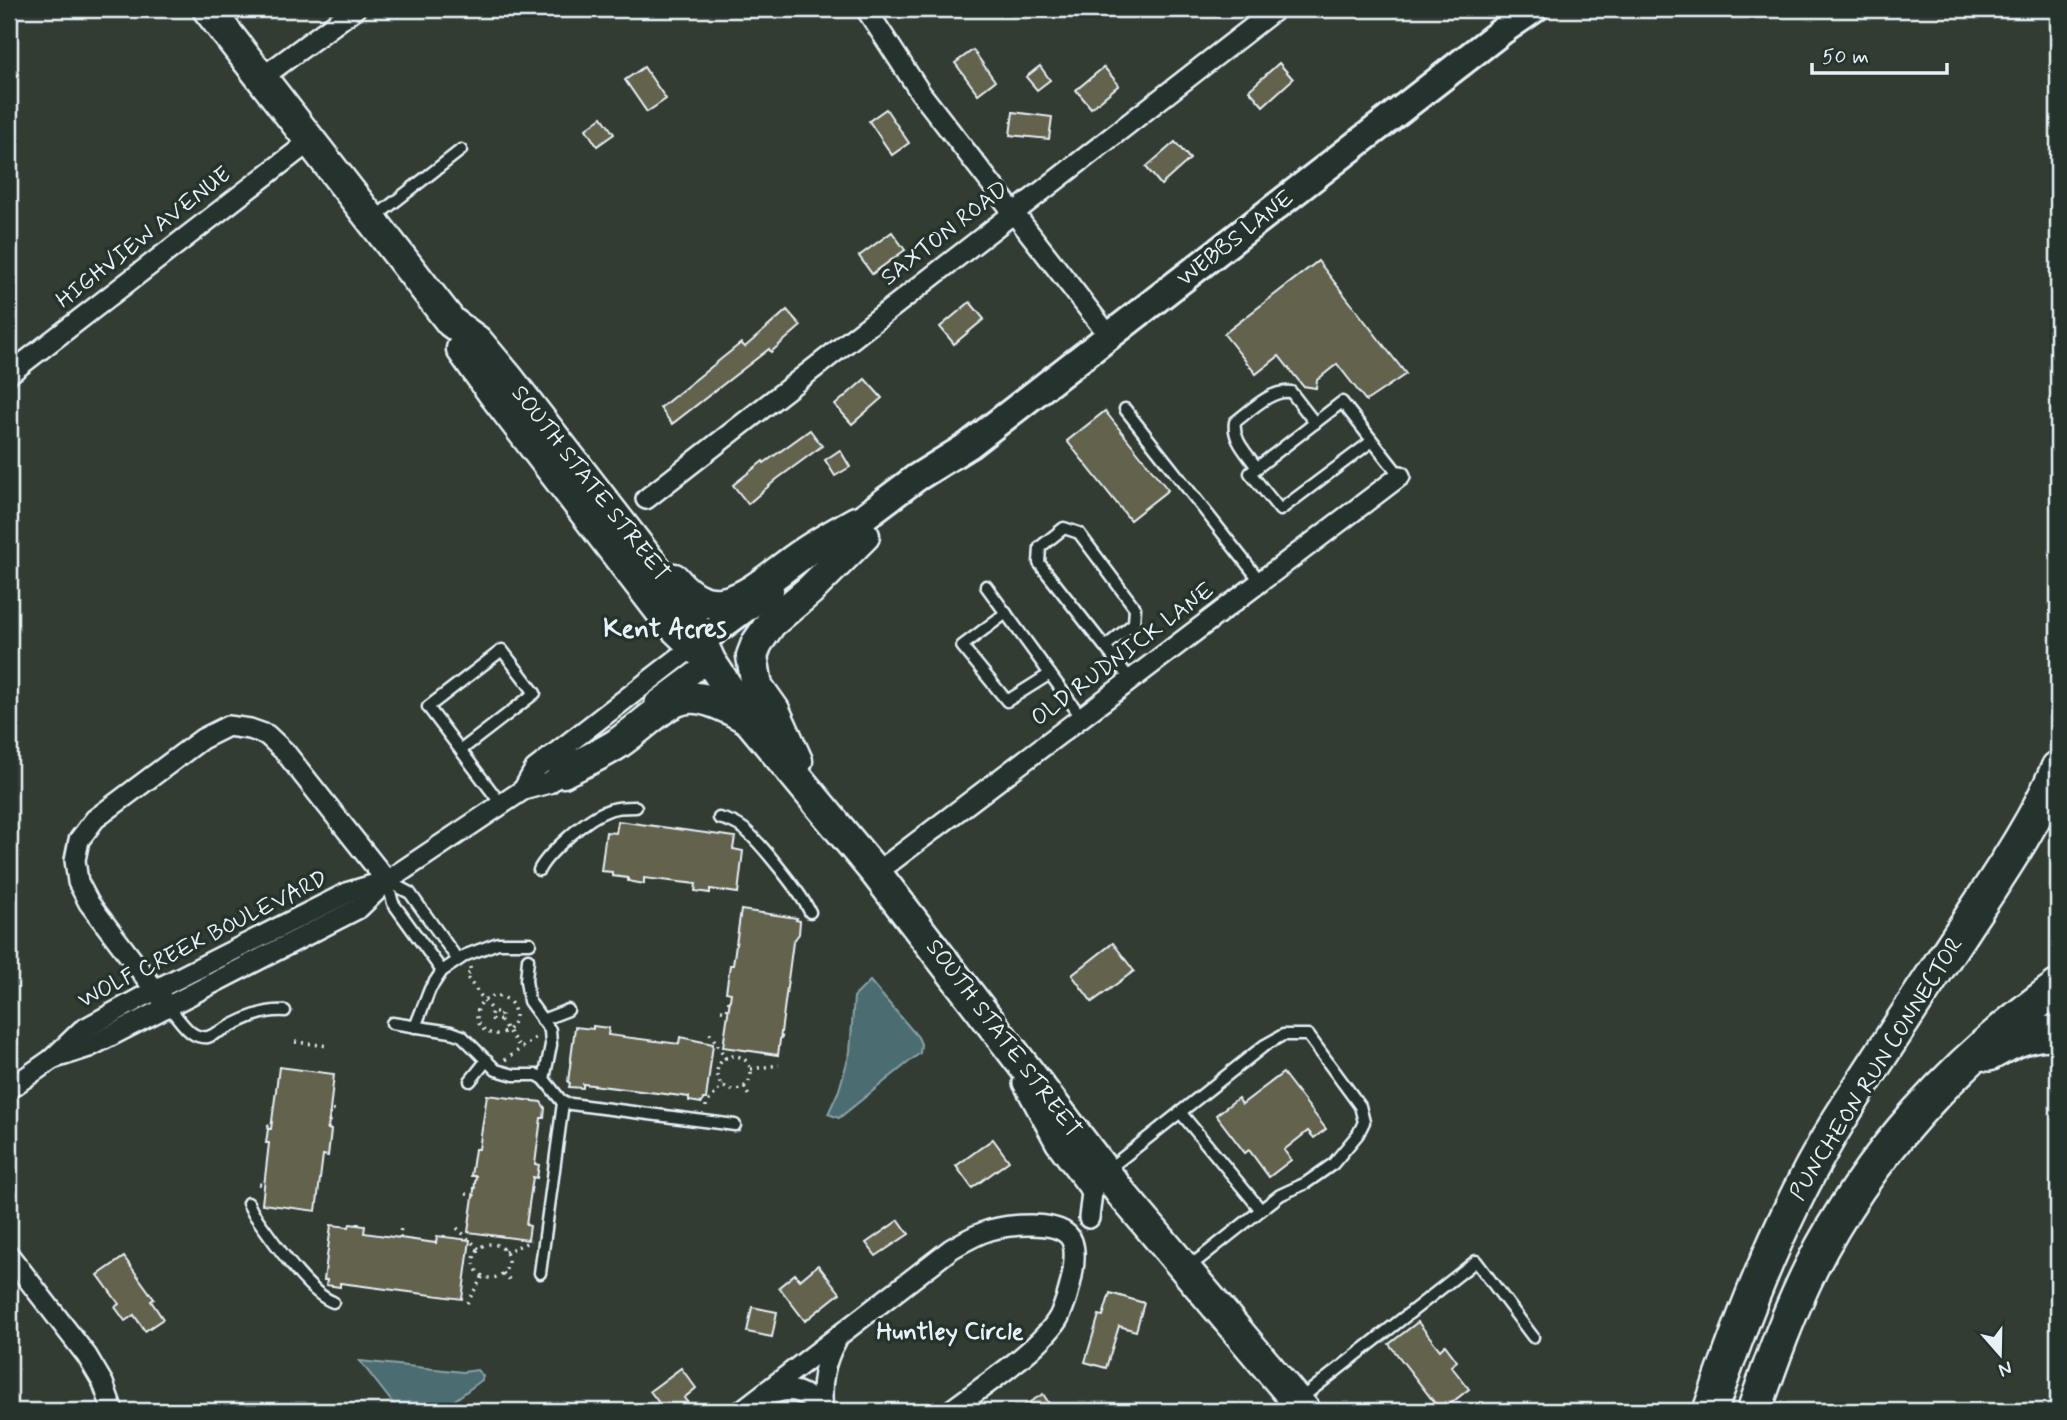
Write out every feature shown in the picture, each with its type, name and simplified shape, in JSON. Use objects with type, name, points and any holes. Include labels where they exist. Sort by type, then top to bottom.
[{"type":"highway","name":"PUNCHEON RUN CONNECTOR","points":[[1710,1411],[1775,1239],[1802,1185],[1878,1058],[2014,852],[2058,768]]},
{"type":"highway","name":"PUNCHEON RUN CONNECTOR","points":[[1754,1411],[1810,1269],[1831,1230],[1883,1154],[1951,1076],[1985,1044],[2058,987]]},
{"type":"highway","points":[[1951,1076],[2022,1038],[2058,1034]]},
{"type":"main road","name":"SOUTH STATE STREET","points":[[208,9],[309,142],[452,322],[477,341],[686,608],[702,649],[750,720],[876,873],[1112,1182],[1301,1406]]},
{"type":"main road","name":"SOUTH STATE STREET","points":[[452,322],[465,355],[668,622],[702,649]]},
{"type":"main road","points":[[563,449],[607,493],[685,593],[709,604],[744,596],[803,553],[860,529]]},
{"type":"main road","points":[[813,797],[774,710],[757,686],[752,656],[771,623],[810,590],[860,529]]},
{"type":"main road","points":[[563,772],[615,745],[673,701],[709,699],[750,720]]},
{"type":"street","points":[[260,79],[355,9]]},
{"type":"street","points":[[866,9],[920,92],[1110,337]]},
{"type":"street","name":"SAXTON ROAD","points":[[646,499],[1276,9]]},
{"type":"street","name":"WEBBS LANE","points":[[1502,31],[1525,9]]},
{"type":"street","name":"WEBBS LANE","points":[[702,649],[860,529],[916,478],[969,445],[1502,31],[1534,9]]},
{"type":"street","name":"HIGHVIEW AVENUE","points":[[9,374],[309,142]]},
{"type":"street","name":"OLD RUDNICK LANE","points":[[876,873],[1400,476]]},
{"type":"street","name":"WOLF CREEK BOULEVARD","points":[[52,1059],[89,1047],[359,908],[387,881],[501,804],[523,790],[549,783],[702,649]]},
{"type":"street","name":"WOLF CREEK BOULEVARD","points":[[523,790],[535,769],[702,649]]},
{"type":"street","points":[[168,1007],[89,903],[78,882],[75,860],[79,840],[95,818],[202,739],[229,726],[267,735],[285,752],[387,881]]},
{"type":"street","name":"WOLF CREEK BOULEVARD","points":[[9,1089],[52,1059],[82,1030],[349,892],[387,881]]},
{"type":"street","points":[[995,1029],[1056,1144],[1092,1192],[1089,1218]]},
{"type":"street","points":[[1068,1235],[1089,1218],[1112,1182]]},
{"type":"street","points":[[747,1407],[837,1340],[951,1249],[968,1239],[1009,1226],[1052,1227],[1068,1235],[1075,1256],[1069,1289],[1059,1316],[1039,1342],[950,1411]]},
{"type":"street","points":[[9,1255],[87,1356],[103,1384],[113,1411]]},
{"type":"street","points":[[823,1411],[822,1378],[830,1352],[837,1340]]},
{"type":"street","points":[[747,1407],[778,1391],[792,1390],[810,1397],[823,1411]]},
{"type":"lane","points":[[371,220],[461,150]]},
{"type":"lane","points":[[1258,468],[1236,439],[1233,431],[1235,422],[1283,391],[1291,392],[1315,423]]},
{"type":"lane","points":[[1372,441],[1280,510],[1250,473],[1342,402],[1400,476]]},
{"type":"lane","points":[[1125,409],[1261,583]]},
{"type":"lane","points":[[1105,647],[1134,624],[1135,608],[1079,533],[1064,528],[1040,547],[1039,563],[1105,647],[1131,680]]},
{"type":"lane","points":[[985,586],[1082,718]]},
{"type":"lane","points":[[1006,614],[962,646],[1007,701],[1050,674]]},
{"type":"lane","points":[[461,750],[535,693],[502,650],[428,707],[501,804]]},
{"type":"lane","points":[[539,870],[544,859],[598,815],[620,807],[636,807]]},
{"type":"lane","points":[[719,818],[733,821],[746,830],[795,889],[810,912]]},
{"type":"lane","points":[[387,881],[410,893],[458,960]]},
{"type":"lane","points":[[387,881],[393,904],[442,971]]},
{"type":"lane","points":[[415,1027],[430,989],[442,971],[458,960],[498,943],[530,943]]},
{"type":"lane","points":[[528,959],[526,980],[529,1001],[550,1030],[551,1045],[544,1079]]},
{"type":"lane","points":[[168,1007],[187,1031],[199,1038],[208,1037],[258,1014],[273,1010],[285,1011]]},
{"type":"lane","points":[[542,1020],[569,1010]]},
{"type":"lane","points":[[393,1023],[462,1035],[496,1070],[514,1075],[537,1075],[544,1079],[563,1103],[735,1125]]},
{"type":"lane","points":[[1112,1182],[1180,1112],[1265,1045],[1283,1035],[1308,1035],[1360,1106],[1364,1122],[1359,1134],[1333,1164],[1306,1183],[1280,1195],[1185,1269]]},
{"type":"lane","points":[[470,1081],[488,1060]]},
{"type":"lane","points":[[540,1273],[563,1103]]},
{"type":"lane","points":[[1180,1112],[1261,1210]]},
{"type":"lane","points":[[248,1203],[312,1288],[333,1302]]},
{"type":"lane","points":[[1301,1406],[1476,1261],[1533,1337]]},
{"type":"path","points":[[471,972],[466,976],[492,1011],[501,1013],[500,1020],[520,1047]]},
{"type":"path","points":[[496,996],[510,1003],[515,1017],[507,1030],[495,1034],[481,1027],[478,1012],[484,1000],[496,996]]},
{"type":"path","points":[[720,1010],[727,1011],[729,1000]]},
{"type":"path","points":[[496,1070],[520,1047],[550,1030]]},
{"type":"path","points":[[710,1032],[726,1059]]},
{"type":"path","points":[[781,1037],[788,1038]]},
{"type":"path","points":[[295,1042],[329,1045]]},
{"type":"path","points":[[740,1057],[751,1069],[750,1081],[744,1087],[733,1090],[723,1085],[717,1074],[719,1066],[726,1059],[740,1057]]},
{"type":"path","points":[[751,1069],[779,1065]]},
{"type":"path","points":[[706,1107],[723,1085]]},
{"type":"path","points":[[744,1087],[749,1096]]},
{"type":"path","points":[[328,1129],[331,1110],[337,1111]]},
{"type":"path","points":[[466,1194],[474,1195],[475,1184]]},
{"type":"path","points":[[400,1238],[401,1225]]},
{"type":"path","points":[[457,1227],[479,1249]]},
{"type":"path","points":[[444,1237],[446,1231]]},
{"type":"path","points":[[505,1252],[531,1241]]},
{"type":"path","points":[[492,1244],[502,1247],[505,1252],[508,1263],[503,1273],[495,1278],[483,1276],[478,1272],[474,1261],[479,1249],[492,1244]]},
{"type":"path","points":[[503,1273],[510,1280]]},
{"type":"path","points":[[467,1303],[483,1276]]},
{"type":"water","points":[[870,981],[918,1037],[921,1044],[920,1053],[839,1118],[828,1114],[839,1090],[850,1052],[854,997]]},
{"type":"water","points":[[360,1361],[463,1372],[477,1370],[483,1376],[482,1380],[440,1411],[399,1411]]},
{"type":"building","points":[[973,50],[995,81],[978,94],[955,63]]},
{"type":"building","points":[[1279,63],[1293,79],[1263,106],[1249,90]]},
{"type":"building","points":[[1040,66],[1050,80],[1037,90],[1026,77]]},
{"type":"building","points":[[644,67],[666,99],[647,112],[625,80]]},
{"type":"building","points":[[1104,67],[1119,85],[1091,108],[1076,90]]},
{"type":"building","points":[[886,109],[909,143],[892,155],[869,121]]},
{"type":"building","points":[[1013,112],[1052,117],[1049,139],[1010,135]]},
{"type":"building","points":[[602,117],[614,134],[597,146],[586,129]]},
{"type":"building","points":[[1175,142],[1190,159],[1161,185],[1146,167]]},
{"type":"building","points":[[892,232],[905,250],[872,274],[859,256]]},
{"type":"building","points":[[1318,261],[1406,374],[1366,401],[1337,364],[1317,380],[1316,388],[1303,386],[1279,356],[1256,374],[1224,334]]},
{"type":"building","points":[[970,302],[984,319],[954,344],[940,327]]},
{"type":"building","points":[[787,310],[801,326],[771,352],[769,349],[672,424],[660,408],[741,343],[745,347]]},
{"type":"building","points":[[865,379],[882,398],[852,424],[835,405]]},
{"type":"building","points":[[1105,411],[1168,490],[1130,520],[1067,441]]},
{"type":"building","points":[[810,430],[822,446],[748,504],[733,485]]},
{"type":"building","points":[[840,450],[850,467],[835,476],[825,460]]},
{"type":"building","points":[[618,821],[735,837],[733,849],[743,851],[738,893],[710,889],[710,893],[695,891],[696,884],[644,878],[644,884],[612,876],[612,872],[601,871],[606,832],[616,833]]},
{"type":"building","points":[[741,910],[797,918],[796,920],[800,921],[799,934],[793,942],[778,1055],[723,1047],[731,993],[726,992]]},
{"type":"building","points":[[1113,943],[1134,971],[1092,1002],[1072,975]]},
{"type":"building","points":[[593,1026],[609,1028],[608,1035],[679,1044],[680,1037],[713,1044],[706,1099],[703,1099],[702,1103],[689,1101],[689,1097],[583,1084],[583,1088],[569,1087],[575,1027],[593,1029]]},
{"type":"building","points":[[279,1067],[334,1074],[328,1156],[323,1155],[316,1211],[262,1204],[269,1143],[266,1143],[268,1129],[271,1129]]},
{"type":"building","points":[[1283,1073],[1326,1129],[1314,1138],[1308,1131],[1284,1150],[1291,1160],[1269,1177],[1249,1150],[1245,1153],[1216,1115],[1238,1098],[1242,1104]]},
{"type":"building","points":[[487,1095],[541,1102],[545,1108],[544,1118],[541,1118],[535,1164],[539,1165],[537,1178],[533,1177],[526,1225],[530,1226],[528,1240],[468,1232],[476,1176],[471,1176],[475,1149],[479,1149]]},
{"type":"building","points":[[993,1139],[1009,1161],[972,1188],[956,1166]]},
{"type":"building","points":[[899,1220],[909,1234],[876,1256],[866,1243]]},
{"type":"building","points":[[350,1224],[365,1226],[364,1233],[436,1243],[437,1236],[470,1240],[462,1299],[340,1283],[340,1287],[326,1285],[327,1280],[324,1280],[331,1225],[349,1227]]},
{"type":"building","points":[[124,1257],[154,1299],[151,1301],[163,1319],[145,1331],[134,1315],[125,1321],[115,1307],[119,1304],[98,1275]]},
{"type":"building","points":[[818,1265],[840,1293],[805,1321],[779,1287],[795,1274],[800,1280]]},
{"type":"building","points":[[1110,1293],[1144,1303],[1136,1331],[1119,1326],[1106,1368],[1085,1362],[1099,1315],[1103,1316]]},
{"type":"building","points":[[752,1307],[777,1312],[772,1337],[747,1332]]},
{"type":"building","points":[[1418,1322],[1440,1350],[1445,1345],[1457,1361],[1451,1366],[1469,1389],[1441,1411],[1389,1344]]},
{"type":"building","points":[[681,1368],[696,1388],[684,1398],[688,1403],[677,1411],[665,1411],[650,1391]]},
{"type":"building","points":[[1043,1394],[1054,1411],[1015,1411]]},
{"type":"district","name":"Kent Acres","points":[[665,630]]},
{"type":"district","name":"Huntley Circle","points":[[950,1332]]}]
